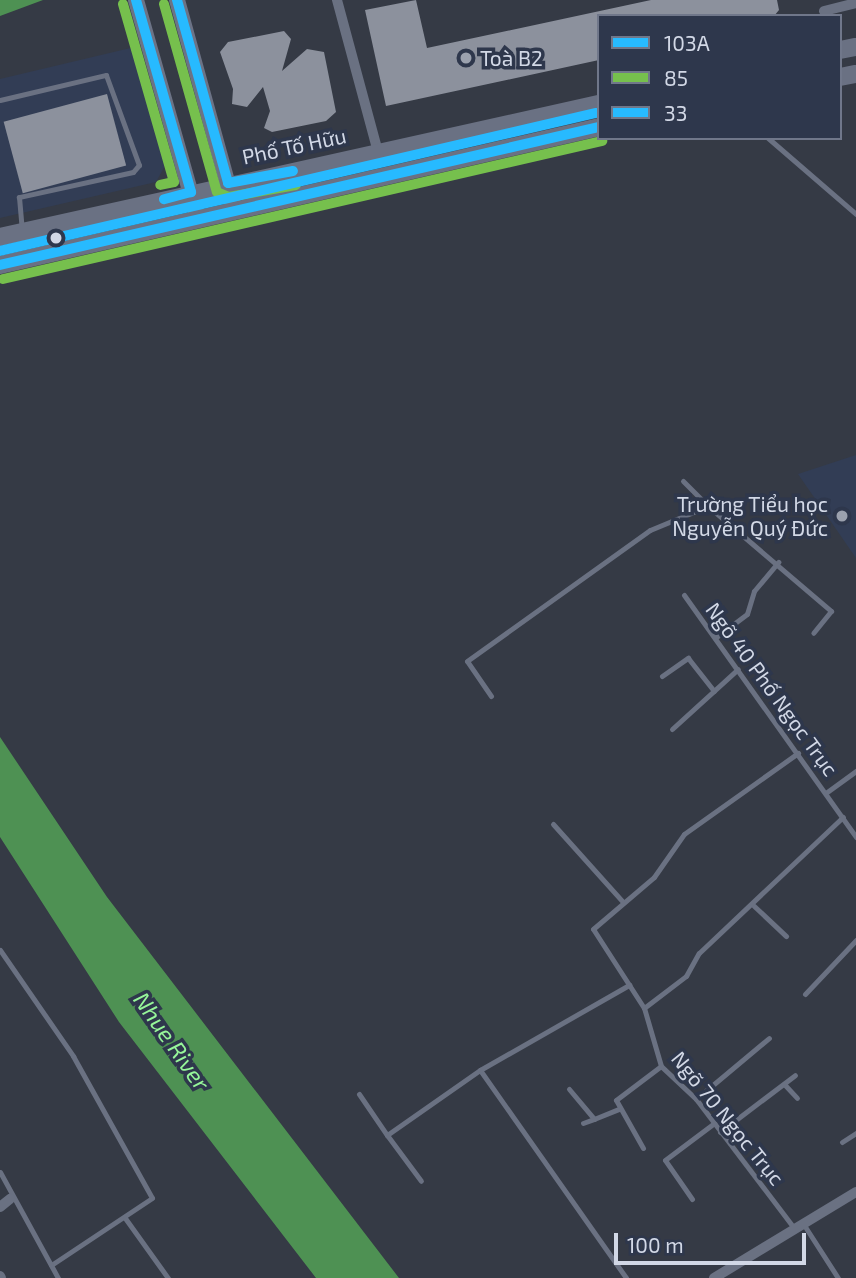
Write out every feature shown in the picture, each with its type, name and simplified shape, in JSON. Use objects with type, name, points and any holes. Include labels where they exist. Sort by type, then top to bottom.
[{"type":"main road","points":[[136,0],[198,219]]},
{"type":"main road","points":[[179,5],[235,211]]},
{"type":"main road","name":"Phố Tố Hữu","points":[[0,237],[229,183],[597,104]]},
{"type":"main road","points":[[0,265],[597,127]]},
{"type":"main road","points":[[477,130],[484,152]]},
{"type":"street","points":[[340,1],[378,152]]},
{"type":"street","points":[[824,9],[856,3]]},
{"type":"street","points":[[714,1278],[856,1192]]},
{"type":"street","points":[[0,1207],[10,1199]]},
{"type":"lane","points":[[0,100],[106,75],[139,165],[132,172],[19,197],[22,232]]},
{"type":"lane","points":[[770,140],[856,214]]},
{"type":"lane","points":[[683,481],[708,506],[778,562],[831,611],[813,633]]},
{"type":"lane","points":[[491,696],[467,661],[650,530],[708,506]]},
{"type":"lane","points":[[715,638],[747,614],[754,591],[778,562]]},
{"type":"lane","name":"Ngõ 40 Phố Ngọc Trục","points":[[684,595],[827,792],[856,837]]},
{"type":"lane","points":[[662,676],[688,658],[714,691]]},
{"type":"lane","points":[[672,729],[738,669]]},
{"type":"lane","points":[[553,824],[622,902],[654,877],[684,834],[798,753]]},
{"type":"lane","points":[[827,792],[856,771]]},
{"type":"lane","points":[[644,1008],[687,976],[699,953],[754,906],[844,817]]},
{"type":"lane","name":"Ngõ 70 Ngọc Trục","points":[[622,902],[593,929],[644,1008],[661,1066],[696,1099],[713,1124],[799,1226],[838,1278]]},
{"type":"lane","points":[[754,906],[786,936]]},
{"type":"lane","points":[[805,994],[856,940]]},
{"type":"lane","points":[[0,950],[110,1125],[152,1198],[51,1265]]},
{"type":"lane","points":[[387,1135],[480,1070],[629,985]]},
{"type":"lane","points":[[696,1099],[769,1038]]},
{"type":"lane","points":[[643,1148],[616,1100],[661,1066]]},
{"type":"lane","points":[[480,1070],[626,1278]]},
{"type":"lane","points":[[720,1132],[794,1075]]},
{"type":"lane","points":[[784,1084],[797,1098]]},
{"type":"lane","points":[[569,1089],[594,1119]]},
{"type":"lane","points":[[359,1094],[421,1181]]},
{"type":"lane","points":[[583,1123],[619,1109]]},
{"type":"lane","points":[[692,1199],[665,1160],[713,1124]]},
{"type":"lane","points":[[842,1142],[856,1133]]},
{"type":"lane","points":[[0,1172],[10,1199],[58,1278]]},
{"type":"lane","points":[[125,1218],[168,1278]]},
{"type":"shaded area","points":[[139,46],[167,162],[156,182],[0,218],[0,79]]},
{"type":"shaded area","name":"Trường Tiểu học Nguyễn Quý Đức","points":[[856,455],[856,558],[798,474]]},
{"type":"water","points":[[0,0],[43,0],[0,16]]},
{"type":"water","name":"Nhue River","points":[[0,737],[107,897],[399,1278],[316,1278],[119,1022],[0,837]]},
{"type":"building","name":"Toà B2","points":[[416,0],[427,48],[651,0],[777,0],[779,10],[776,14],[597,14],[597,60],[386,106],[365,10]]},
{"type":"building","points":[[284,31],[291,39],[282,71],[307,49],[324,52],[336,112],[326,121],[272,132],[264,128],[270,111],[263,87],[247,107],[232,104],[233,89],[220,52],[228,42]]},
{"type":"building","points":[[107,94],[126,165],[23,193],[4,122]]},
{"type":"transit line","name":"103A","points":[[136,0],[191,192],[164,199]]},
{"type":"transit line","name":"103A","points":[[177,0],[228,183],[293,171]]},
{"type":"transit line","name":"85","points":[[123,4],[174,182],[160,185]]},
{"type":"transit line","name":"85","points":[[164,4],[217,192],[229,197],[296,185]]},
{"type":"transit line","name":"33","points":[[0,251],[596,113]]},
{"type":"transit line","name":"103A","points":[[0,265],[597,127]]},
{"type":"transit line","name":"85","points":[[3,279],[602,141]]},
{"type":"place","name":"Toà B2","points":[[466,58]]},
{"type":"place","name":"Trường Tiểu học Nguyễn Quý Đức","points":[[842,516]]}]
